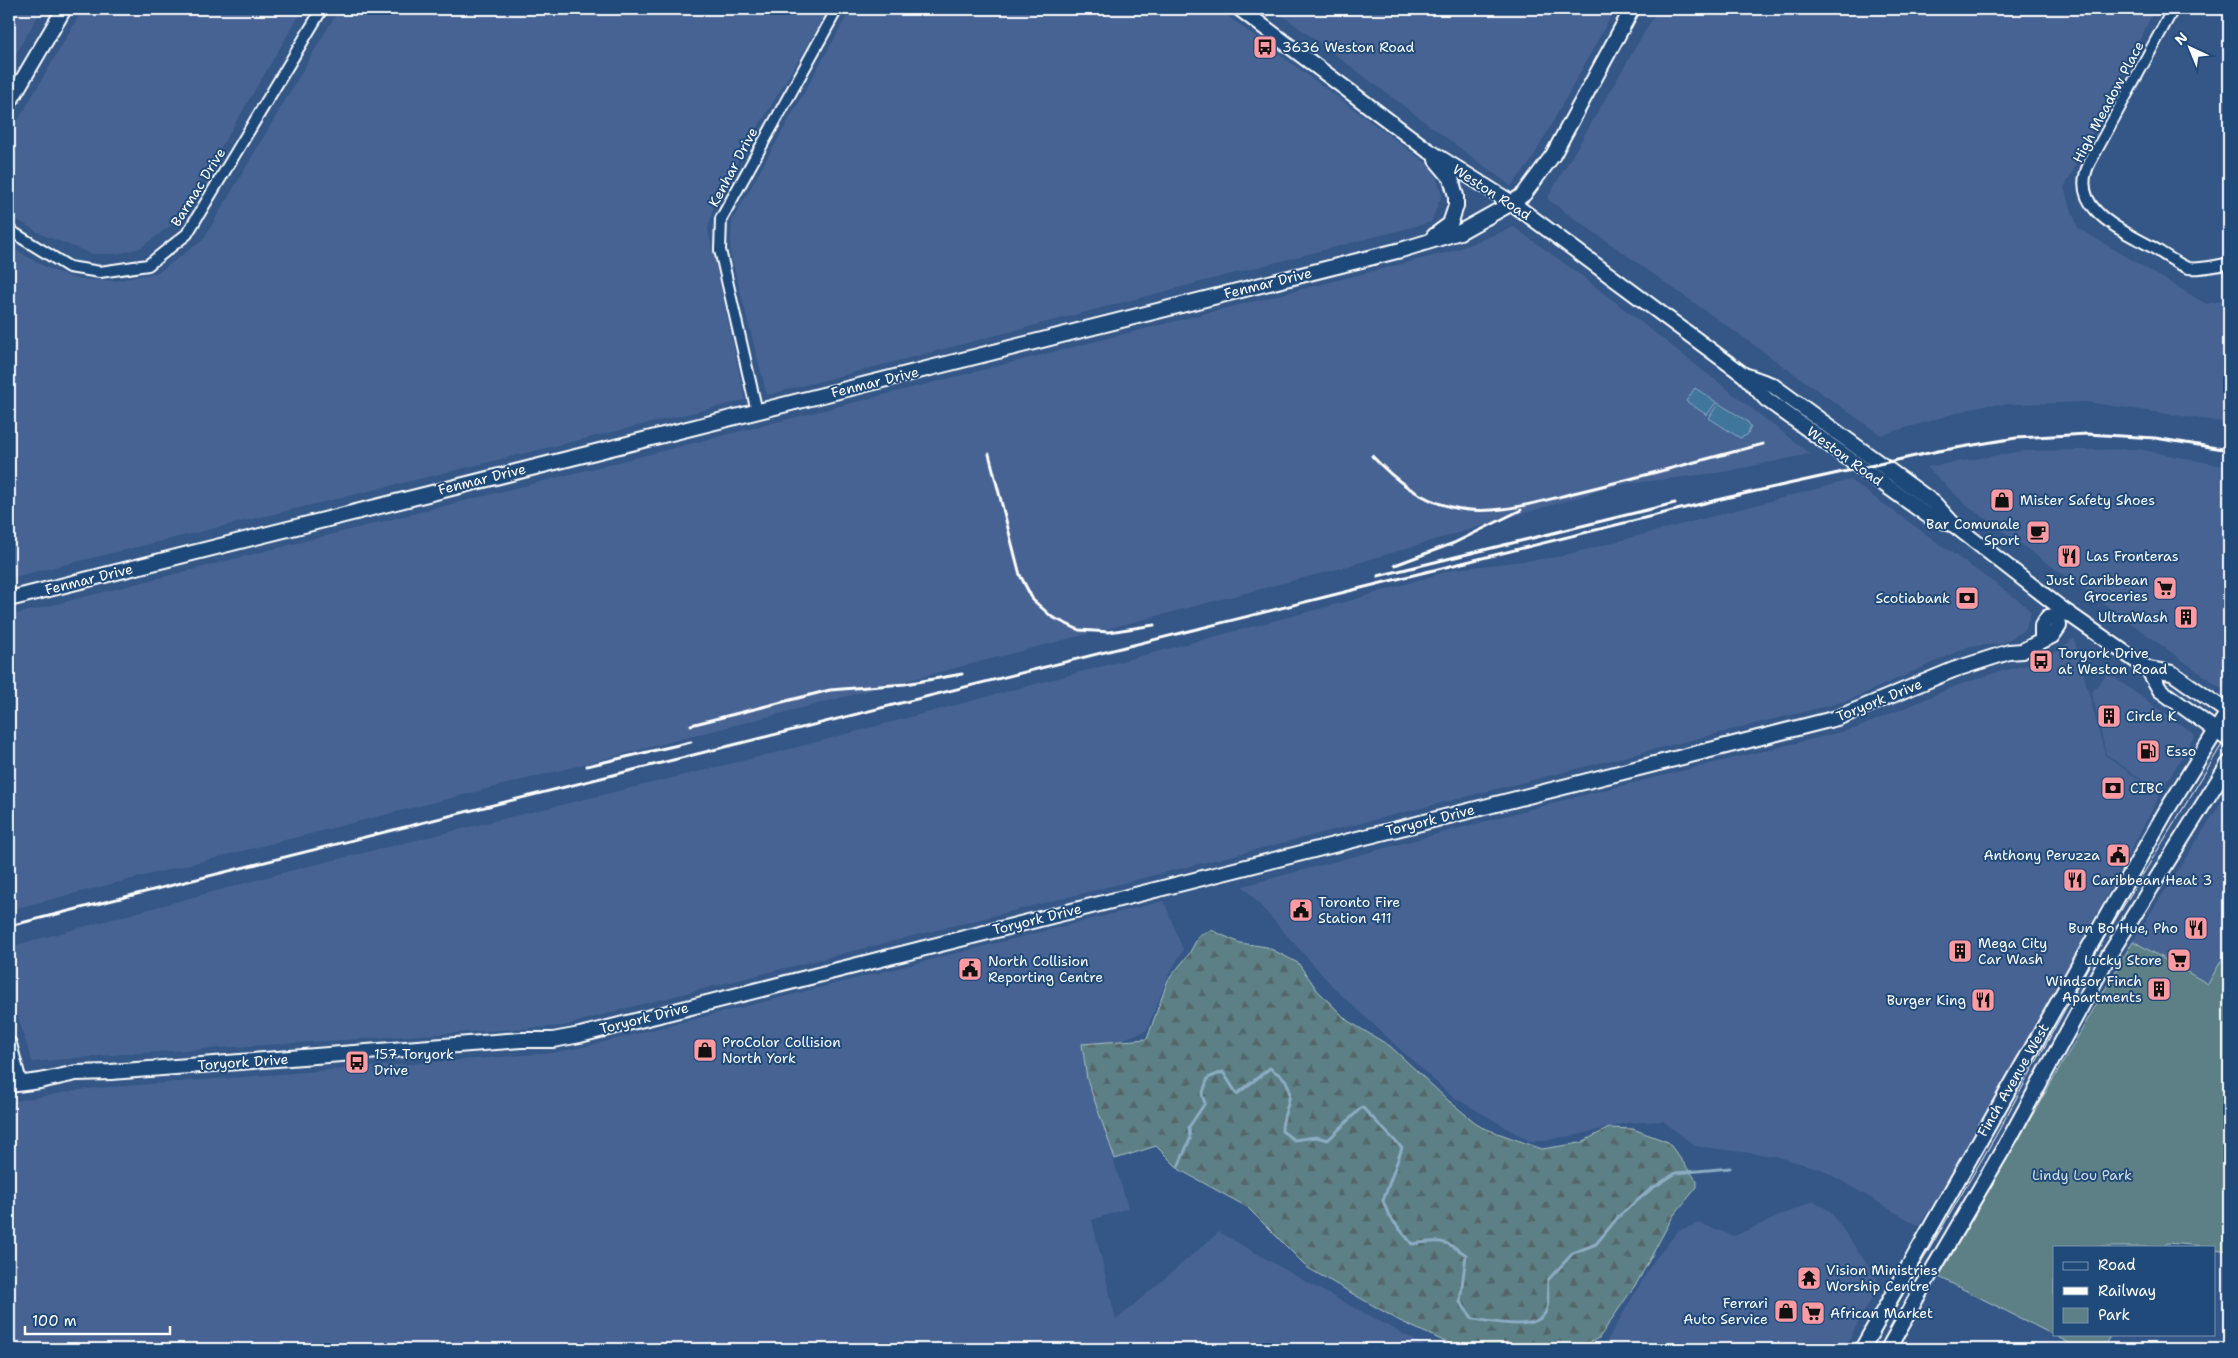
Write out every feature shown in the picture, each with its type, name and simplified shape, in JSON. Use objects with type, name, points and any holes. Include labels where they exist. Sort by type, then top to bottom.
[{"type":"street","points":[[9,103],[64,9]]},
{"type":"street","name":"Barmac Drive","points":[[9,230],[69,267],[100,272],[148,264],[188,234],[322,9]]},
{"type":"street","name":"Kenhar Drive","points":[[757,412],[720,250],[721,219],[733,193],[837,9]]},
{"type":"street","name":"Weston Road","points":[[1240,9],[1426,149],[1512,203],[1744,375],[1772,385],[1934,503],[1954,525],[2060,612],[2148,669],[2172,673],[2229,712]]},
{"type":"street","name":"Fenmar Drive","points":[[9,599],[1400,250],[1424,241],[1460,232],[1512,203],[1524,194],[1552,155],[1632,9]]},
{"type":"street","name":"High Meadow Place","points":[[2173,9],[2087,167],[2086,191],[2092,206],[2103,220],[2189,268],[2227,264]]},
{"type":"street","points":[[1424,241],[1450,224],[1456,206],[1456,196],[1451,178],[1426,149]]},
{"type":"street","name":"Toryork Drive","points":[[14,1083],[40,1081],[76,1073],[111,1072],[521,1040],[553,1040],[580,1035],[1837,718],[1953,670],[2009,652],[2022,651],[2042,639],[2042,626],[2048,617],[2060,612]]},
{"type":"street","name":"Weston Road","points":[[2148,669],[2160,690],[2229,740]]},
{"type":"street","name":"Finch Avenue West","points":[[1862,1349],[2165,813],[2229,712]]},
{"type":"street","name":"Finch Avenue West","points":[[1888,1349],[2027,1108],[2109,955],[2229,763]]},
{"type":"street","points":[[9,1044],[14,1083]]},
{"type":"shaded area","points":[[9,9],[42,9],[9,65]]},
{"type":"shaded area","points":[[83,9],[303,9],[177,221],[140,248],[117,254],[92,254],[43,235],[9,215],[9,136]]},
{"type":"shaded area","points":[[339,9],[829,9],[715,199],[708,230],[745,400],[9,578],[9,246],[47,268],[76,279],[115,281],[159,272],[203,240]]},
{"type":"shaded area","points":[[851,9],[1218,9],[1433,168],[1442,194],[1431,222],[767,395],[730,252],[732,221]]},
{"type":"shaded area","points":[[1274,9],[1615,9],[1530,163],[1511,186]]},
{"type":"shaded area","points":[[1658,9],[2155,9],[2064,188],[2078,228],[2206,304],[2229,300],[2229,423],[2087,402],[1984,405],[1881,435],[1547,199]]},
{"type":"shaded area","points":[[1514,227],[1583,277],[1810,454],[1723,472],[1618,485],[1334,570],[546,774],[9,910],[9,616],[1453,251]]},
{"type":"shaded area","points":[[1695,388],[1716,402],[1707,415],[1686,401]]},
{"type":"shaded area","points":[[1718,403],[1747,421],[1751,427],[1747,435],[1740,438],[1709,418]]},
{"type":"shaded area","points":[[2138,449],[2229,467],[2229,686],[2221,688],[1965,504],[1927,467],[2023,451]]},
{"type":"shaded area","points":[[1850,480],[2021,602],[2031,612],[2025,630],[2001,644],[1970,646],[1850,700],[623,1009],[563,1026],[123,1054],[32,1062],[9,987],[9,947],[297,869],[775,753],[1353,600],[1455,569],[1558,557]]},
{"type":"shaded area","points":[[2074,638],[2105,755],[2160,795],[2052,997],[2043,1023],[1919,1226],[1821,1169],[1774,1156],[1695,1146],[1663,1121],[1627,1123],[1577,1135],[1531,1142],[1450,1095],[1336,990],[1243,886],[1572,798],[1857,728],[1956,686],[1998,672],[2044,661]]},
{"type":"shaded area","points":[[2108,673],[2195,735],[2160,793],[2106,754],[2092,692]]},
{"type":"shaded area","points":[[2229,790],[2229,947],[2208,984],[2133,941]]},
{"type":"shaded area","points":[[1164,901],[1183,950],[1168,976],[1147,1030],[1082,1055],[1128,1208],[1092,1220],[1116,1320],[1219,1232],[1310,1284],[1431,1349],[9,1349],[9,1102],[86,1089],[552,1053],[584,1047]]},
{"type":"shaded area","points":[[1814,1201],[1830,1211],[1880,1283],[1844,1349],[1597,1349],[1605,1345],[1653,1262],[1678,1231],[1699,1223],[1734,1236]]},
{"type":"green space","points":[[1211,930],[1240,943],[1267,947],[1298,963],[1318,991],[1348,1021],[1390,1046],[1449,1101],[1481,1127],[1542,1149],[1580,1143],[1609,1128],[1633,1129],[1668,1142],[1697,1181],[1697,1187],[1673,1216],[1638,1281],[1599,1338],[1575,1349],[1461,1349],[1400,1321],[1308,1268],[1247,1207],[1180,1170],[1156,1146],[1115,1159],[1087,1079],[1082,1044],[1147,1039],[1168,980],[1189,954],[1199,935]]},
{"type":"green space","name":"Lindy Lou Park","points":[[2133,941],[2208,984],[2229,947],[2229,1251],[2216,1249],[2216,1246],[2167,1243],[2166,1246],[2053,1246],[2053,1335],[1939,1277]]},
{"type":"green space","name":"Lindy Lou Park","points":[[2055,1336],[2111,1336],[2104,1349],[2081,1349]]},
{"type":"waterway","points":[[1178,1167],[1190,1139],[1189,1127],[1205,1103],[1202,1095],[1208,1078],[1223,1072],[1237,1094],[1270,1068],[1283,1077],[1289,1087],[1289,1100],[1282,1131],[1294,1140],[1316,1137],[1328,1140],[1362,1107],[1402,1148],[1383,1201],[1389,1216],[1412,1244],[1428,1242],[1447,1243],[1466,1255],[1460,1302],[1473,1319],[1515,1324],[1536,1321],[1543,1316],[1548,1305],[1548,1280],[1573,1253],[1596,1244],[1619,1216],[1651,1189],[1676,1173],[1730,1168]]},
{"type":"tram line","points":[[1871,1349],[1995,1137],[2106,935],[2229,733]]},
{"type":"railway","points":[[9,926],[1725,498],[1938,451],[2016,438],[2087,434],[2155,438],[2229,450]]},
{"type":"railway","points":[[1372,456],[1399,481],[1428,499],[1451,507],[1484,511],[1517,507],[1763,444]]},
{"type":"railway","points":[[989,454],[1020,575],[1033,600],[1052,617],[1079,630],[1109,632],[1154,625]]},
{"type":"railway","points":[[1378,576],[1675,503]]},
{"type":"railway","points":[[1395,565],[1454,543],[1521,510]]},
{"type":"railway","points":[[691,725],[830,690],[905,684],[962,674]]},
{"type":"railway","points":[[587,766],[691,742]]},
{"type":"place","name":"3636 Weston Road","points":[[1265,47]]},
{"type":"place","name":"Mister Safety Shoes","points":[[2002,500]]},
{"type":"place","name":"Bar Comunale Sport","points":[[2038,532]]},
{"type":"place","name":"Las Fronteras","points":[[2069,556]]},
{"type":"place","name":"Just Caribbean Groceries","points":[[2165,588]]},
{"type":"place","name":"Scotiabank","points":[[1967,598]]},
{"type":"place","name":"UltraWash","points":[[2186,617]]},
{"type":"place","name":"Toryork Drive at Weston Road","points":[[2041,661]]},
{"type":"place","name":"Circle K","points":[[2109,716]]},
{"type":"place","name":"Esso","points":[[2148,751]]},
{"type":"place","name":"CIBC","points":[[2113,788]]},
{"type":"place","name":"Anthony Peruzza","points":[[2118,855]]},
{"type":"place","name":"Caribbean Heat 3","points":[[2075,880]]},
{"type":"place","name":"Toronto Fire Station 411","points":[[1301,910]]},
{"type":"place","name":"Bun Bo Hue, Pho","points":[[2196,928]]},
{"type":"place","name":"Mega City Car Wash","points":[[1960,951]]},
{"type":"place","name":"Lucky Store","points":[[2179,960]]},
{"type":"place","name":"North Collision Reporting Centre","points":[[970,969]]},
{"type":"place","name":"Windsor Finch Apartments","points":[[2159,989]]},
{"type":"place","name":"Burger King","points":[[1983,1000]]},
{"type":"place","name":"ProColor Collision North York","points":[[705,1050]]},
{"type":"place","name":"157 Toryork Drive","points":[[357,1062]]},
{"type":"place","name":"Vision Ministries Worship Centre","points":[[1809,1278]]},
{"type":"place","name":"Ferrari Auto Service","points":[[1786,1311]]},
{"type":"place","name":"African Market","points":[[1813,1313]]}]
